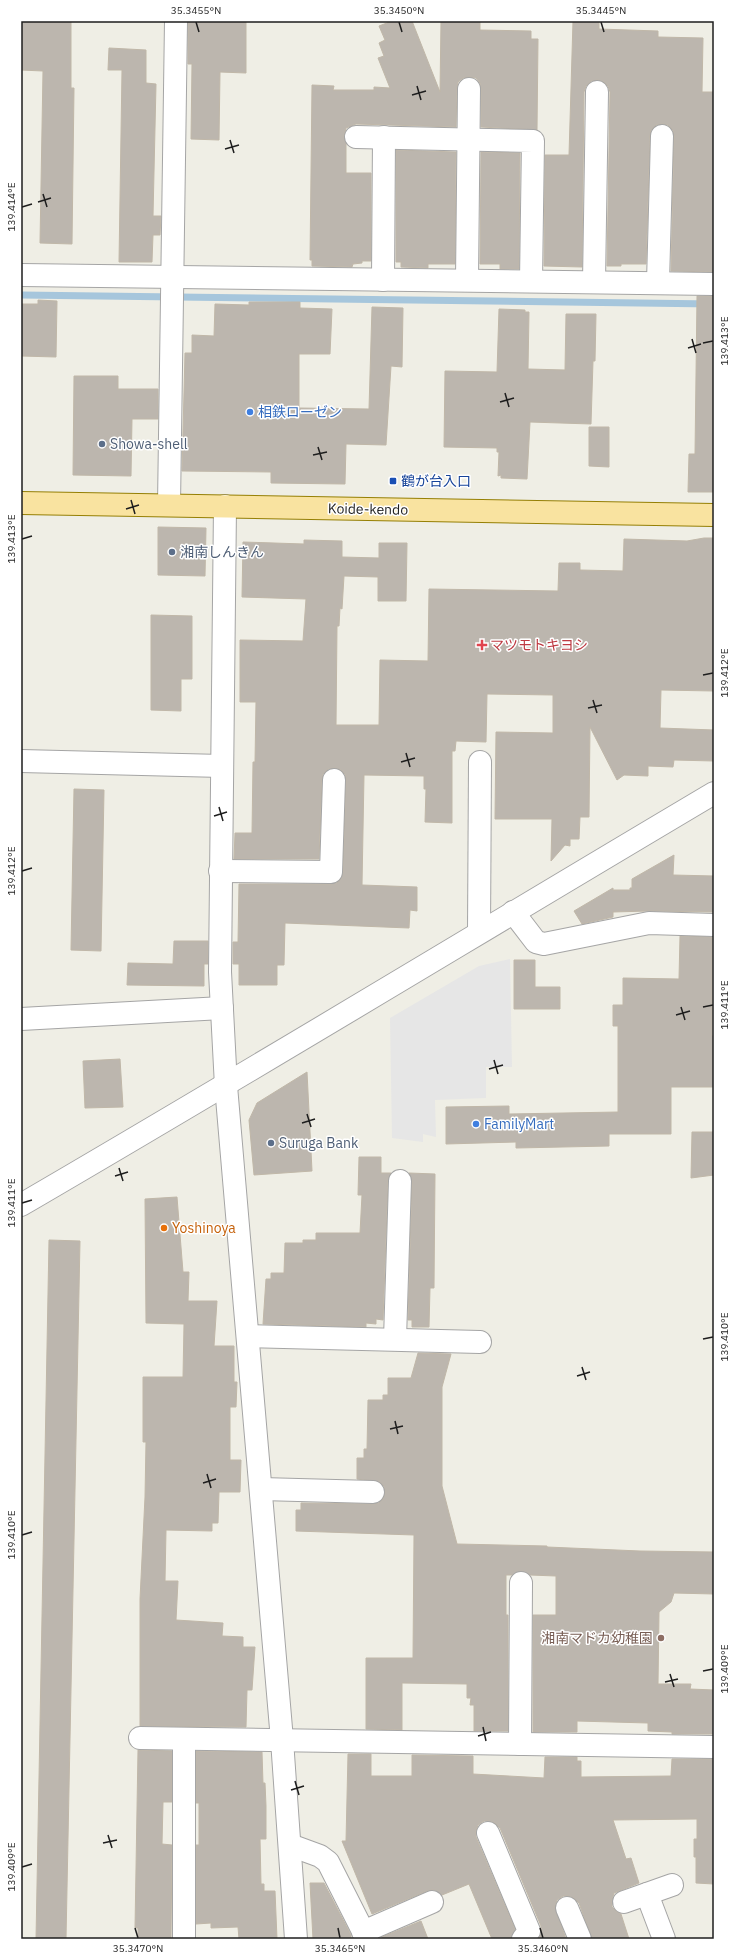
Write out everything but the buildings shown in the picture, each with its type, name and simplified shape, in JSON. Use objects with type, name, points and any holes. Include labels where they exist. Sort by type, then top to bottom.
[{"type":"main road","name":"Koide-kendo","points":[[21,503],[714,515]]},
{"type":"street","points":[[169,505],[176,21]]},
{"type":"street","points":[[467,280],[470,89]]},
{"type":"street","points":[[594,282],[597,92]]},
{"type":"street","points":[[658,282],[662,136]]},
{"type":"street","points":[[356,137],[533,141],[531,281]]},
{"type":"street","points":[[384,138],[384,280]]},
{"type":"street","points":[[21,275],[172,286],[384,280],[658,282],[714,284]]},
{"type":"street","points":[[225,506],[220,972],[226,1086],[282,1740],[296,1939]]},
{"type":"street","points":[[21,761],[222,766]]},
{"type":"street","points":[[479,932],[480,762]]},
{"type":"street","points":[[220,871],[331,872],[334,780]]},
{"type":"street","points":[[21,1205],[226,1086],[479,932],[714,793]]},
{"type":"street","points":[[513,912],[536,942],[544,944],[649,923],[714,925]]},
{"type":"street","points":[[21,1019],[222,1008]]},
{"type":"street","points":[[395,1340],[400,1181]]},
{"type":"street","points":[[248,1336],[480,1342]]},
{"type":"street","points":[[261,1489],[373,1492]]},
{"type":"street","points":[[520,1583],[520,1744]]},
{"type":"street","points":[[140,1738],[714,1747]]},
{"type":"street","points":[[184,1739],[184,1939]]},
{"type":"street","points":[[488,1834],[528,1931],[523,1939]]},
{"type":"street","points":[[290,1845],[320,1856],[328,1862],[365,1935],[432,1902]]},
{"type":"street","points":[[624,1902],[672,1885]]},
{"type":"street","points":[[647,1894],[664,1939]]},
{"type":"street","points":[[567,1908],[580,1939]]},
{"type":"shaded area","points":[[510,959],[512,1067],[486,1067],[486,1098],[435,1100],[436,1137],[423,1134],[423,1142],[392,1138],[390,1018],[479,966]]},
{"type":"waterway","points":[[21,295],[714,304]]},
{"type":"place","name":"相鉄ローゼン","points":[[250,412]]},
{"type":"place","name":"Showa-shell","points":[[102,444]]},
{"type":"place","name":"鶴が台入口","points":[[393,481]]},
{"type":"place","name":"湘南しんきん","points":[[172,552]]},
{"type":"place","name":"マツモトキヨシ","points":[[482,645]]},
{"type":"place","name":"FamilyMart","points":[[476,1124]]},
{"type":"place","name":"Suruga Bank","points":[[271,1143]]},
{"type":"place","name":"Yoshinoya","points":[[164,1228]]},
{"type":"place","name":"湘南マドカ幼稚園","points":[[661,1638]]}]
